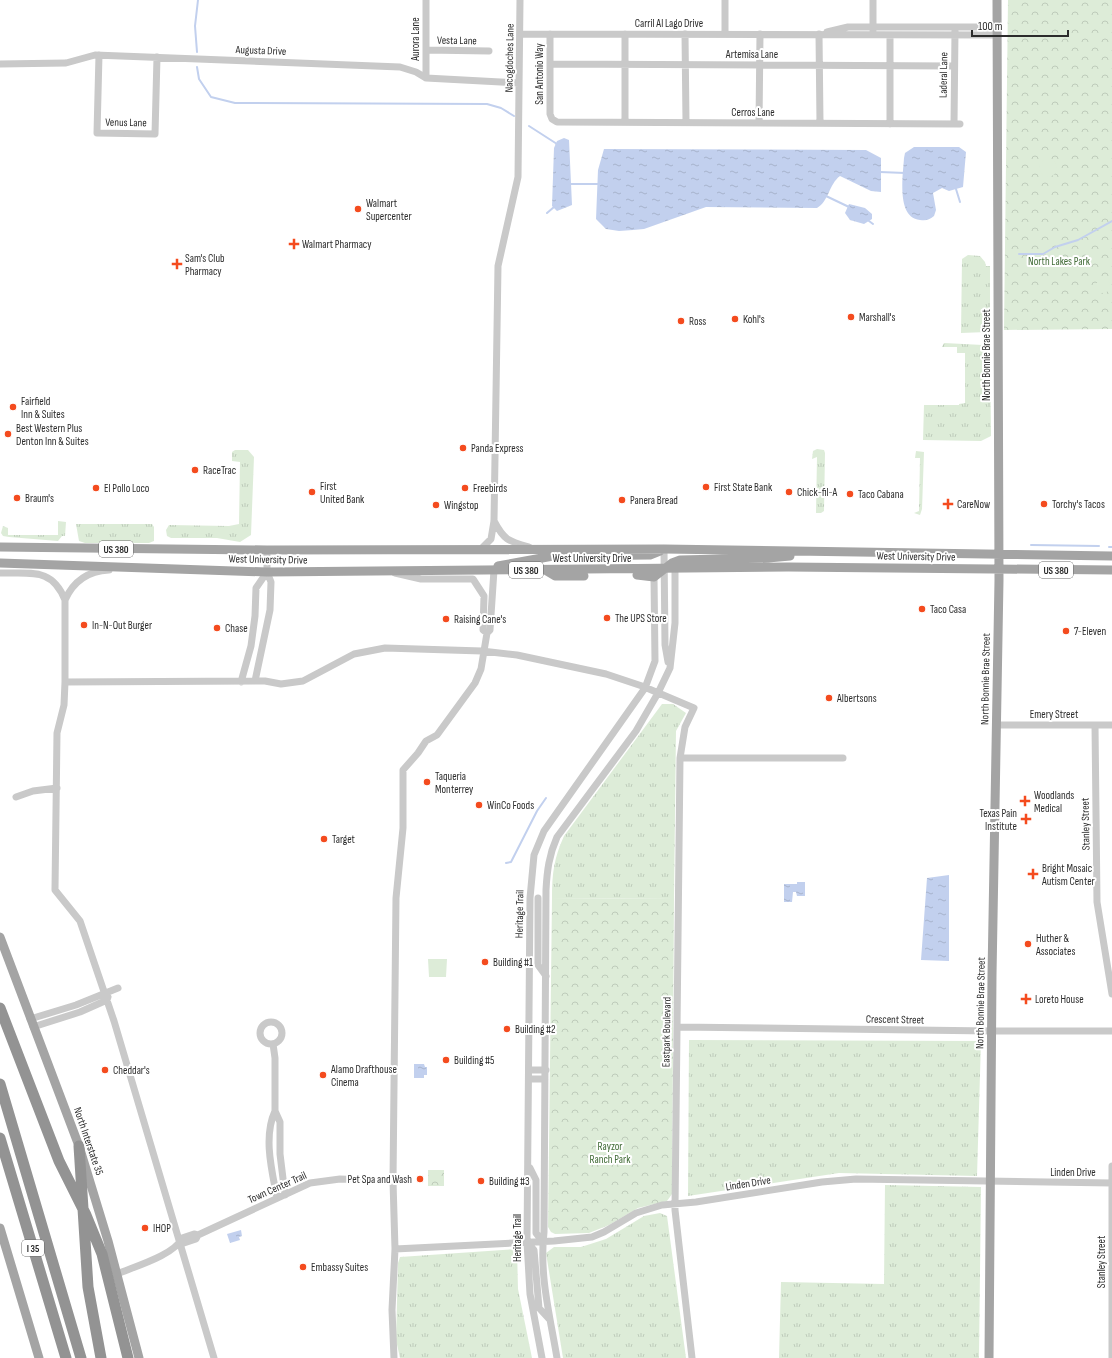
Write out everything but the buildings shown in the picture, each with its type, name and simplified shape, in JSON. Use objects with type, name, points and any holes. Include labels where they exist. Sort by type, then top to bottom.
[{"type":"highway","points":[[0,1008],[53,1146],[66,1177],[86,1215],[102,1254],[128,1358]]},
{"type":"highway","name":"I 35","points":[[0,1084],[81,1358]]},
{"type":"highway","name":"I 35","points":[[0,1138],[66,1358]]},
{"type":"highway","points":[[79,1146],[88,1287],[101,1358]]},
{"type":"main road","name":"North Bonnie Brae Street","points":[[989,1358],[991,1032],[999,569],[997,0]]},
{"type":"main road","name":"West University Drive","points":[[0,547],[267,550],[664,549],[1112,556]]},
{"type":"main road","points":[[72,548],[72,566]]},
{"type":"main road","points":[[479,571],[535,558],[553,556],[650,555],[664,549]]},
{"type":"main road","points":[[545,570],[555,576],[654,576],[672,563],[680,560],[768,558],[789,556],[806,551]]},
{"type":"main road","name":"West University Drive","points":[[0,563],[267,572],[788,567],[1112,570]]},
{"type":"main road","name":"North Interstate 35","points":[[0,937],[31,1023],[79,1146],[117,1274],[139,1358]]},
{"type":"main road","points":[[0,1228],[39,1358]]},
{"type":"street","name":"Aurora Lane","points":[[426,0],[426,78]]},
{"type":"street","name":"Nacogdoches Lane","points":[[481,549],[491,539],[494,521],[498,266],[518,177],[520,0]]},
{"type":"street","points":[[724,34],[725,0]]},
{"type":"street","points":[[873,0],[873,34]]},
{"type":"street","name":"Carril Al Lago Drive","points":[[819,34],[848,27],[873,26],[955,27],[997,31]]},
{"type":"street","name":"Laderal Lane","points":[[955,27],[954,66],[957,124]]},
{"type":"street","name":"Carril Al Lago Drive","points":[[520,34],[955,35],[997,31]]},
{"type":"street","name":"San Antonio Way","points":[[550,34],[550,114]]},
{"type":"street","points":[[625,34],[625,122]]},
{"type":"street","points":[[685,34],[686,122]]},
{"type":"street","points":[[759,123],[760,34]]},
{"type":"street","points":[[819,34],[820,123]]},
{"type":"street","points":[[890,34],[890,124]]},
{"type":"street","name":"Vesta Lane","points":[[426,50],[489,51]]},
{"type":"street","name":"Augusta Drive","points":[[0,64],[66,63],[99,55],[157,57],[400,67],[416,72],[426,78],[519,84]]},
{"type":"street","name":"Venus Lane","points":[[99,55],[97,133],[155,134],[157,57]]},
{"type":"street","name":"Artemisa Lane","points":[[550,64],[954,66]]},
{"type":"street","name":"Cerros Lane","points":[[550,114],[552,119],[557,122],[957,124]]},
{"type":"street","points":[[494,521],[500,533],[508,541],[535,549]]},
{"type":"street","points":[[664,549],[665,645],[668,672]]},
{"type":"street","points":[[256,682],[270,610],[271,582],[267,572],[267,550]]},
{"type":"street","points":[[65,600],[70,590],[78,580],[100,570],[131,568]]},
{"type":"street","points":[[557,1358],[543,1277],[546,1079],[546,890],[551,850],[557,837],[636,732],[668,672],[675,623],[675,569]]},
{"type":"street","points":[[394,1358],[392,1310],[395,1249],[393,1181],[396,898],[403,828],[403,770],[426,741],[437,735],[475,683],[481,669],[487,633],[490,630],[494,570]]},
{"type":"street","points":[[386,571],[421,579],[473,579],[484,596],[483,630],[487,633]]},
{"type":"street","points":[[241,682],[251,646],[255,616],[256,588],[267,572]]},
{"type":"street","points":[[0,573],[42,574],[53,580],[61,590],[65,600],[64,705],[57,732],[55,890],[80,921],[107,992],[107,1000],[149,1133],[214,1358]]},
{"type":"street","name":"Heritage Trail","points":[[542,1358],[530,1294],[527,1242],[529,1167],[530,898],[534,855],[544,832],[646,688],[655,661],[654,576]]},
{"type":"street","points":[[65,682],[265,681],[281,684],[303,681],[354,654],[385,648],[484,651],[517,655],[606,674],[658,693]]},
{"type":"street","name":"Eastpark Boulevard","points":[[658,693],[694,708],[685,727],[680,758],[675,1204],[692,1358]]},
{"type":"street","name":"Emery Street","points":[[996,724],[1112,725]]},
{"type":"street","name":"Stanley Street","points":[[1095,725],[1097,902],[1112,994]]},
{"type":"street","points":[[680,758],[843,758]]},
{"type":"street","points":[[16,797],[33,791],[56,788]]},
{"type":"street","points":[[538,898],[538,965],[546,976]]},
{"type":"street","points":[[31,1023],[118,988]]},
{"type":"street","points":[[31,1023],[80,1012],[107,1000]]},
{"type":"street","points":[[277,1020],[282,1029],[282,1036],[279,1041],[273,1044],[266,1043],[261,1039],[260,1023],[277,1020]]},
{"type":"street","name":"Crescent Street","points":[[677,1027],[991,1032],[1112,1031]]},
{"type":"street","points":[[273,1044],[275,1058],[275,1111],[280,1122],[280,1154],[284,1195]]},
{"type":"street","points":[[529,1070],[546,1070]]},
{"type":"street","points":[[529,1079],[546,1079]]},
{"type":"street","points":[[275,1111],[270,1122],[270,1153],[276,1198]]},
{"type":"street","name":"Stanley Street","points":[[1112,1166],[1112,1358]]},
{"type":"street","points":[[529,1167],[536,1180],[536,1233],[543,1242]]},
{"type":"street","name":"Town Center Trail","points":[[117,1274],[153,1259],[180,1242],[182,1238],[194,1234],[198,1235],[276,1198],[310,1184],[340,1179],[393,1181]]},
{"type":"street","name":"Linden Drive","points":[[395,1249],[543,1242],[592,1237],[604,1232],[636,1213],[675,1204],[822,1182],[856,1180],[1112,1183]]},
{"type":"street","points":[[527,1242],[534,1250],[539,1308],[550,1320]]},
{"type":"green space","name":"North Lakes Park","points":[[1008,0],[1112,0],[1112,329],[1004,330]]},
{"type":"green space","points":[[1048,159],[1054,162],[1057,168],[1054,174],[1048,177],[1042,174],[1039,168],[1042,162]]},
{"type":"green space","points":[[968,255],[980,256],[985,262],[986,266],[990,266],[990,326],[987,332],[961,333],[962,259]]},
{"type":"green space","points":[[1100,279],[1106,279],[1110,283],[1110,289],[1106,293],[1100,293],[1096,289],[1096,283]]},
{"type":"green space","points":[[944,343],[983,345],[990,351],[991,436],[981,441],[923,440],[924,405],[959,405],[965,403],[965,353],[957,353],[957,347],[942,347]]},
{"type":"green space","points":[[817,449],[824,450],[825,453],[824,511],[821,513],[816,513],[817,457],[812,459],[813,451]]},
{"type":"green space","points":[[235,450],[248,450],[254,457],[251,535],[240,542],[217,538],[171,538],[167,536],[166,530],[169,525],[229,526],[239,524],[240,462],[232,461],[232,452]]},
{"type":"green space","points":[[916,451],[924,452],[922,509],[920,515],[914,513],[919,511],[920,458],[915,458]]},
{"type":"green space","points":[[58,521],[66,522],[65,536],[62,536],[58,541],[9,537],[3,536],[1,533],[3,526],[8,528],[8,535],[58,535]]},
{"type":"green space","points":[[76,524],[152,524],[154,527],[154,541],[149,543],[85,543],[79,541]]},
{"type":"green space","points":[[662,704],[673,704],[686,713],[676,731],[674,899],[552,898],[554,866],[564,836]]},
{"type":"green space","name":"Rayzor Ranch Park","points":[[552,898],[674,899],[672,1194],[667,1201],[638,1208],[609,1225],[589,1233],[555,1234],[551,1232],[548,1227]]},
{"type":"green space","points":[[428,959],[447,959],[446,977],[429,977]]},
{"type":"green space","points":[[689,1040],[981,1041],[977,1176],[839,1173],[688,1196]]},
{"type":"green space","points":[[428,1170],[444,1170],[444,1186],[428,1186]]},
{"type":"green space","points":[[885,1185],[981,1187],[979,1358],[779,1358],[781,1282],[884,1284]]},
{"type":"green space","points":[[660,1213],[667,1216],[686,1358],[563,1358],[546,1253],[554,1247],[581,1247],[606,1239],[644,1216]]},
{"type":"green space","points":[[517,1249],[518,1289],[532,1358],[400,1358],[396,1340],[398,1263],[400,1257]]},
{"type":"water","points":[[564,138],[569,140],[572,205],[557,211],[552,206],[554,148],[557,141]]},
{"type":"water","points":[[914,147],[959,147],[966,152],[963,187],[949,191],[942,188],[933,193],[936,210],[934,216],[926,220],[920,220],[912,217],[907,212],[904,204],[902,185],[904,158],[905,153]]},
{"type":"water","points":[[604,149],[866,150],[881,158],[881,192],[871,191],[840,176],[833,183],[824,201],[817,208],[706,207],[644,229],[619,231],[606,229],[596,219],[598,170]]},
{"type":"water","points":[[849,204],[865,208],[872,214],[872,219],[864,224],[850,220],[845,213]]},
{"type":"water","points":[[949,875],[949,961],[921,960],[927,878]]},
{"type":"water","points":[[797,882],[805,882],[805,896],[797,896],[796,892],[793,892],[792,902],[784,902],[784,884],[797,884]]},
{"type":"water","points":[[414,1064],[424,1064],[425,1067],[427,1067],[427,1075],[424,1075],[424,1078],[414,1078]]},
{"type":"water","points":[[241,1230],[242,1236],[239,1237],[240,1240],[230,1243],[227,1234]]},
{"type":"waterway","points":[[197,52],[195,26],[198,0]]},
{"type":"waterway","points":[[197,67],[199,79],[211,97],[235,103],[487,104],[501,108],[514,116]]},
{"type":"waterway","points":[[529,126],[557,144]]},
{"type":"waterway","points":[[880,172],[905,173]]},
{"type":"waterway","points":[[571,184],[600,184]]},
{"type":"waterway","points":[[956,189],[960,202]]},
{"type":"waterway","points":[[826,196],[849,207]]},
{"type":"waterway","points":[[547,213],[554,207]]},
{"type":"waterway","points":[[869,221],[873,224]]},
{"type":"waterway","points":[[1019,254],[1043,254],[1055,247],[1078,240],[1112,221]]},
{"type":"waterway","points":[[1031,545],[1099,546]]},
{"type":"waterway","points":[[506,863],[511,862],[537,811],[546,798]]},
{"type":"place","name":"Walmart Supercenter","points":[[358,209]]},
{"type":"place","name":"Walmart Pharmacy","points":[[294,244]]},
{"type":"place","name":"Sam's Club Pharmacy","points":[[177,264]]},
{"type":"place","name":"Marshall's","points":[[851,317]]},
{"type":"place","name":"Kohl's","points":[[735,319]]},
{"type":"place","name":"Ross","points":[[681,321]]},
{"type":"place","name":"Fairfield Inn & Suites","points":[[13,407]]},
{"type":"place","name":"Best Western Plus Denton Inn & Suites","points":[[8,434]]},
{"type":"place","name":"Panda Express","points":[[463,448]]},
{"type":"place","name":"RaceTrac","points":[[195,470]]},
{"type":"place","name":"First State Bank","points":[[706,487]]},
{"type":"place","name":"El Pollo Loco","points":[[96,488]]},
{"type":"place","name":"Freebirds","points":[[465,488]]},
{"type":"place","name":"First United Bank","points":[[312,492]]},
{"type":"place","name":"Chick-fil-A","points":[[789,492]]},
{"type":"place","name":"Taco Cabana","points":[[850,494]]},
{"type":"place","name":"Braum's","points":[[17,498]]},
{"type":"place","name":"Panera Bread","points":[[622,500]]},
{"type":"place","name":"CareNow","points":[[948,504]]},
{"type":"place","name":"Torchy's Tacos","points":[[1044,504]]},
{"type":"place","name":"Wingstop","points":[[436,505]]},
{"type":"place","name":"Taco Casa","points":[[922,609]]},
{"type":"place","name":"The UPS Store","points":[[607,618]]},
{"type":"place","name":"Raising Cane's","points":[[446,619]]},
{"type":"place","name":"In-N-Out Burger","points":[[84,625]]},
{"type":"place","name":"Chase","points":[[217,628]]},
{"type":"place","name":"7-Eleven","points":[[1066,631]]},
{"type":"place","name":"Albertsons","points":[[829,698]]},
{"type":"place","name":"Taqueria Monterrey","points":[[427,782]]},
{"type":"place","name":"Woodlands Medical","points":[[1025,801]]},
{"type":"place","name":"WinCo Foods","points":[[479,805]]},
{"type":"place","name":"Texas Pain Institute","points":[[1026,819]]},
{"type":"place","name":"Target","points":[[324,839]]},
{"type":"place","name":"Bright Mosaic Autism Center","points":[[1033,874]]},
{"type":"place","name":"Huther & Associates","points":[[1028,944]]},
{"type":"place","name":"Building #1","points":[[485,962]]},
{"type":"place","name":"Loreto House","points":[[1026,999]]},
{"type":"place","name":"Building #2","points":[[507,1029]]},
{"type":"place","name":"Building #5","points":[[446,1060]]},
{"type":"place","name":"Cheddar's","points":[[105,1070]]},
{"type":"place","name":"Alamo Drafthouse Cinema","points":[[323,1075]]},
{"type":"place","name":"Pet Spa and Wash","points":[[420,1179]]},
{"type":"place","name":"Building #3","points":[[481,1181]]},
{"type":"place","name":"IHOP","points":[[145,1228]]},
{"type":"place","name":"Embassy Suites","points":[[303,1267]]}]
